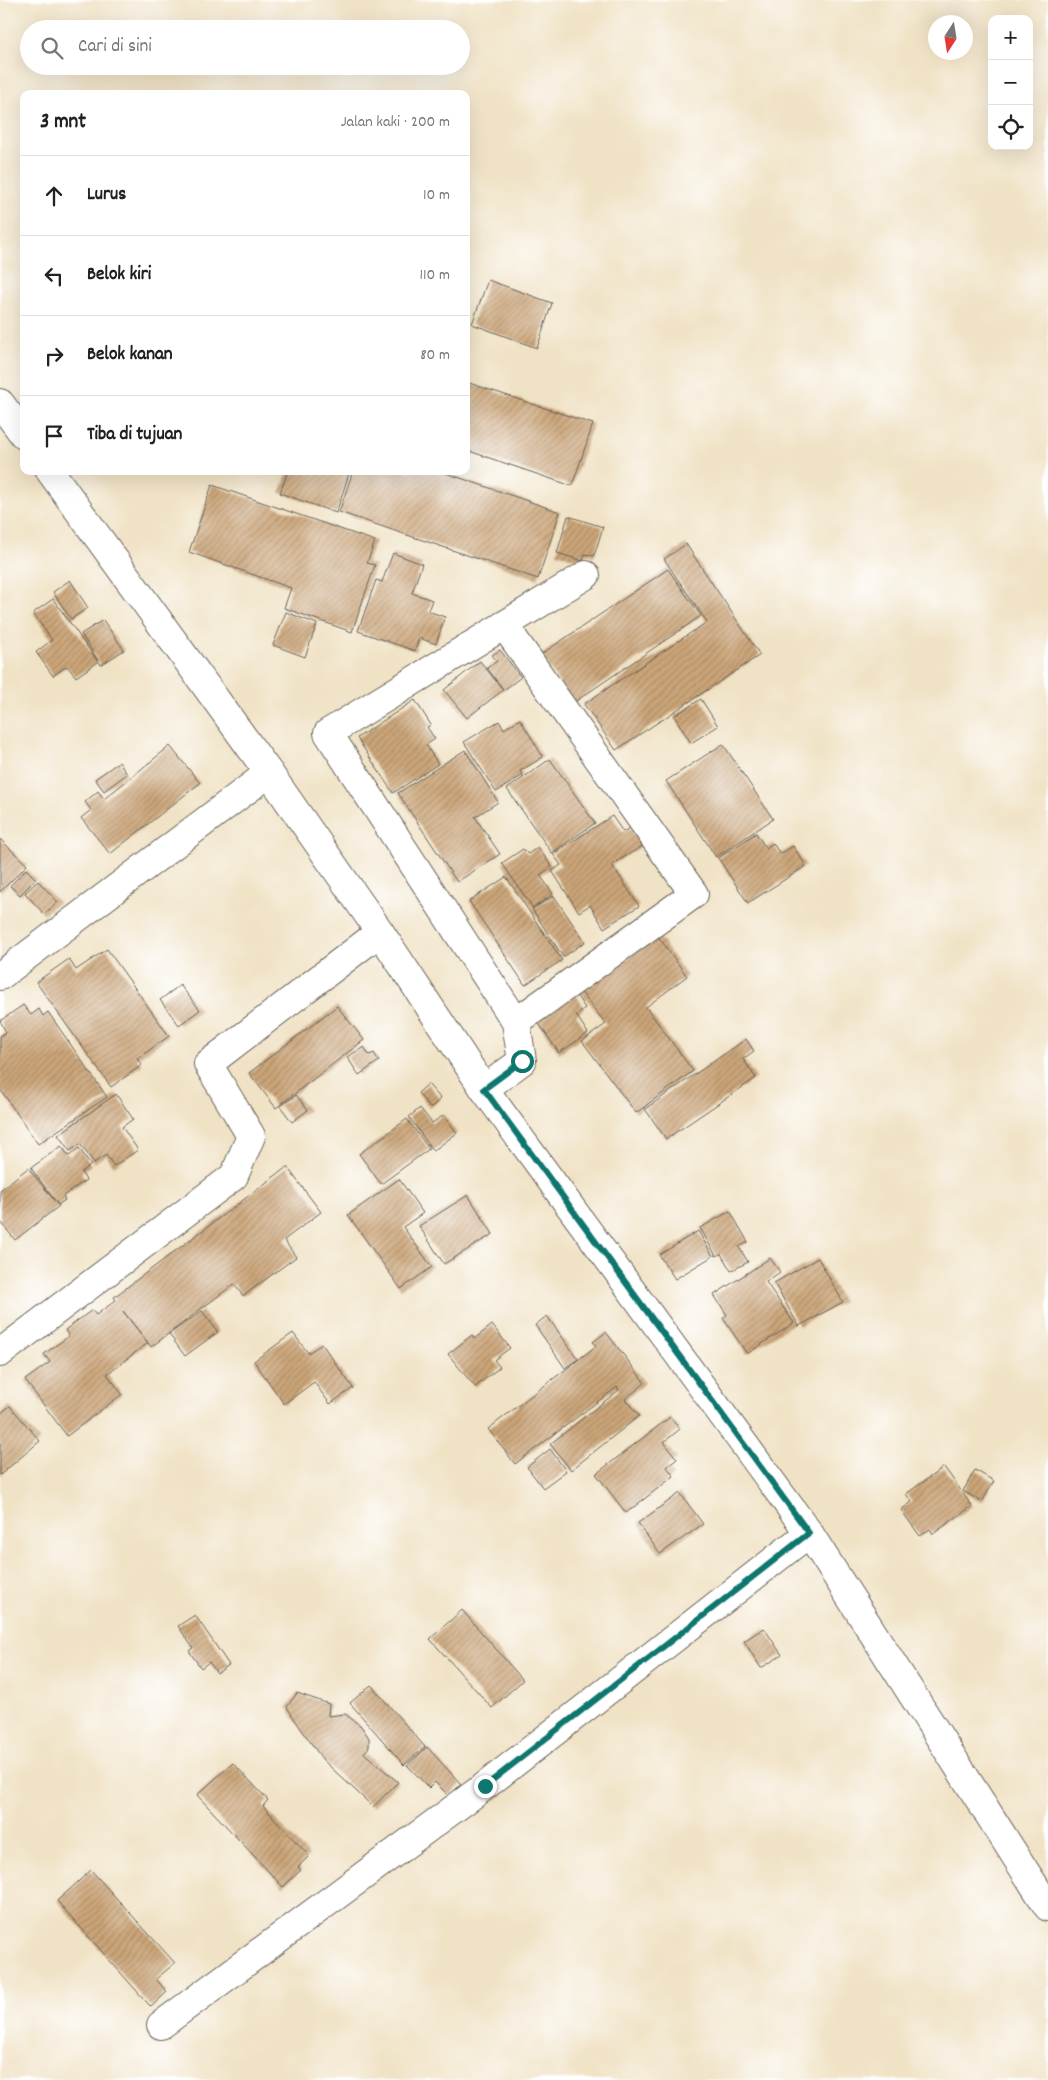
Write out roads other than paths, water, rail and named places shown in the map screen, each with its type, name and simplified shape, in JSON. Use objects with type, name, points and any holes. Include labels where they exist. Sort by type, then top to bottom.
[{"type":"street","points":[[0,403],[20,430]]},
{"type":"street","points":[[53,475],[269,773],[380,932],[484,1089],[809,1533],[1048,1907]]},
{"type":"street","points":[[484,1089],[522,1061],[516,1022],[328,733],[586,575]]},
{"type":"street","points":[[504,625],[694,894],[516,1022]]},
{"type":"street","points":[[0,976],[269,773]]},
{"type":"street","points":[[0,1353],[234,1176],[250,1136],[208,1064],[380,932]]},
{"type":"street","points":[[161,2025],[485,1786],[809,1533]]}]
